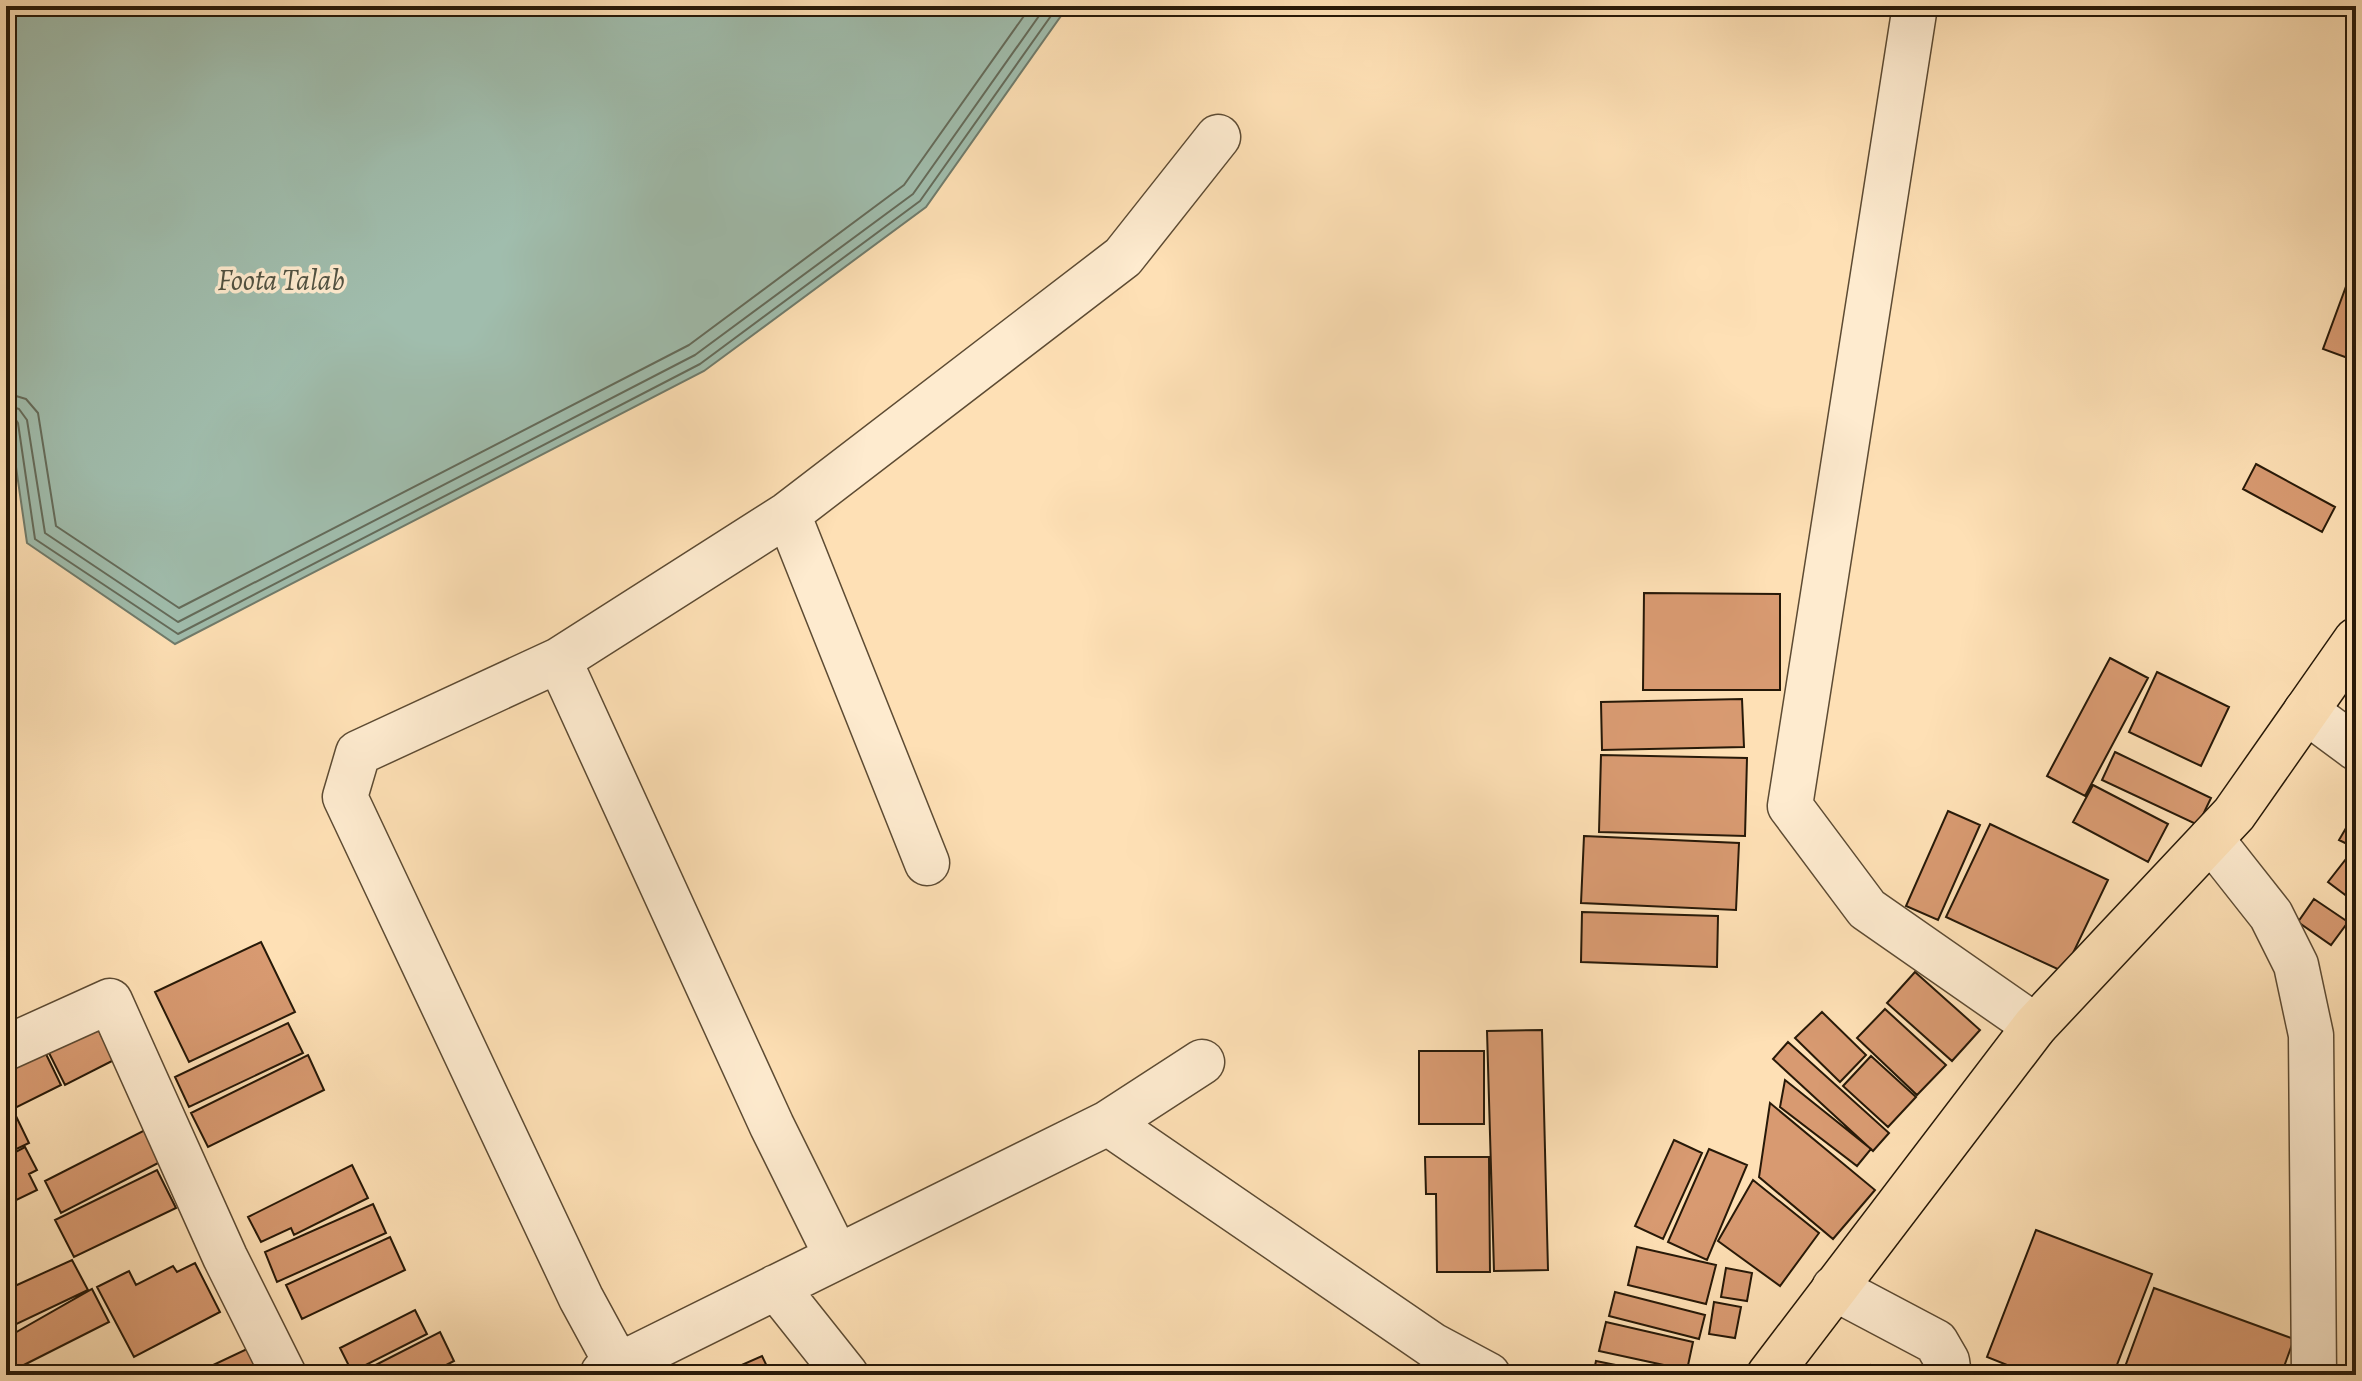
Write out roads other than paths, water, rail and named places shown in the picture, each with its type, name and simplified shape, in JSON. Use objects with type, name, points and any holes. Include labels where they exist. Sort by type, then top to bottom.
[{"type":"main road","points":[[1769,1375],[2035,1026],[2234,814],[2356,640]]},
{"type":"street","points":[[1915,6],[1790,806],[1867,909],[2035,1026]]},
{"type":"street","points":[[1202,1062],[1108,1123],[606,1372],[581,1298],[345,797],[358,753],[559,660],[788,514],[1123,257],[1218,137]]},
{"type":"street","points":[[788,514],[927,863]]},
{"type":"street","points":[[559,660],[772,1126],[837,1257]]},
{"type":"street","points":[[2306,711],[2356,748]]},
{"type":"street","points":[[2211,839],[2271,915],[2296,965],[2311,1035],[2314,1375]]},
{"type":"street","points":[[6,1048],[110,1001],[225,1257],[284,1375]]},
{"type":"street","points":[[1108,1123],[1432,1345],[1488,1375]]},
{"type":"street","points":[[776,1287],[846,1375]]},
{"type":"street","points":[[1834,1288],[1936,1342],[1947,1361],[1949,1375]]},
{"type":"water","name":"Foota Talab","points":[[6,6],[1068,6],[926,207],[704,371],[175,644],[27,543],[6,398]]}]
